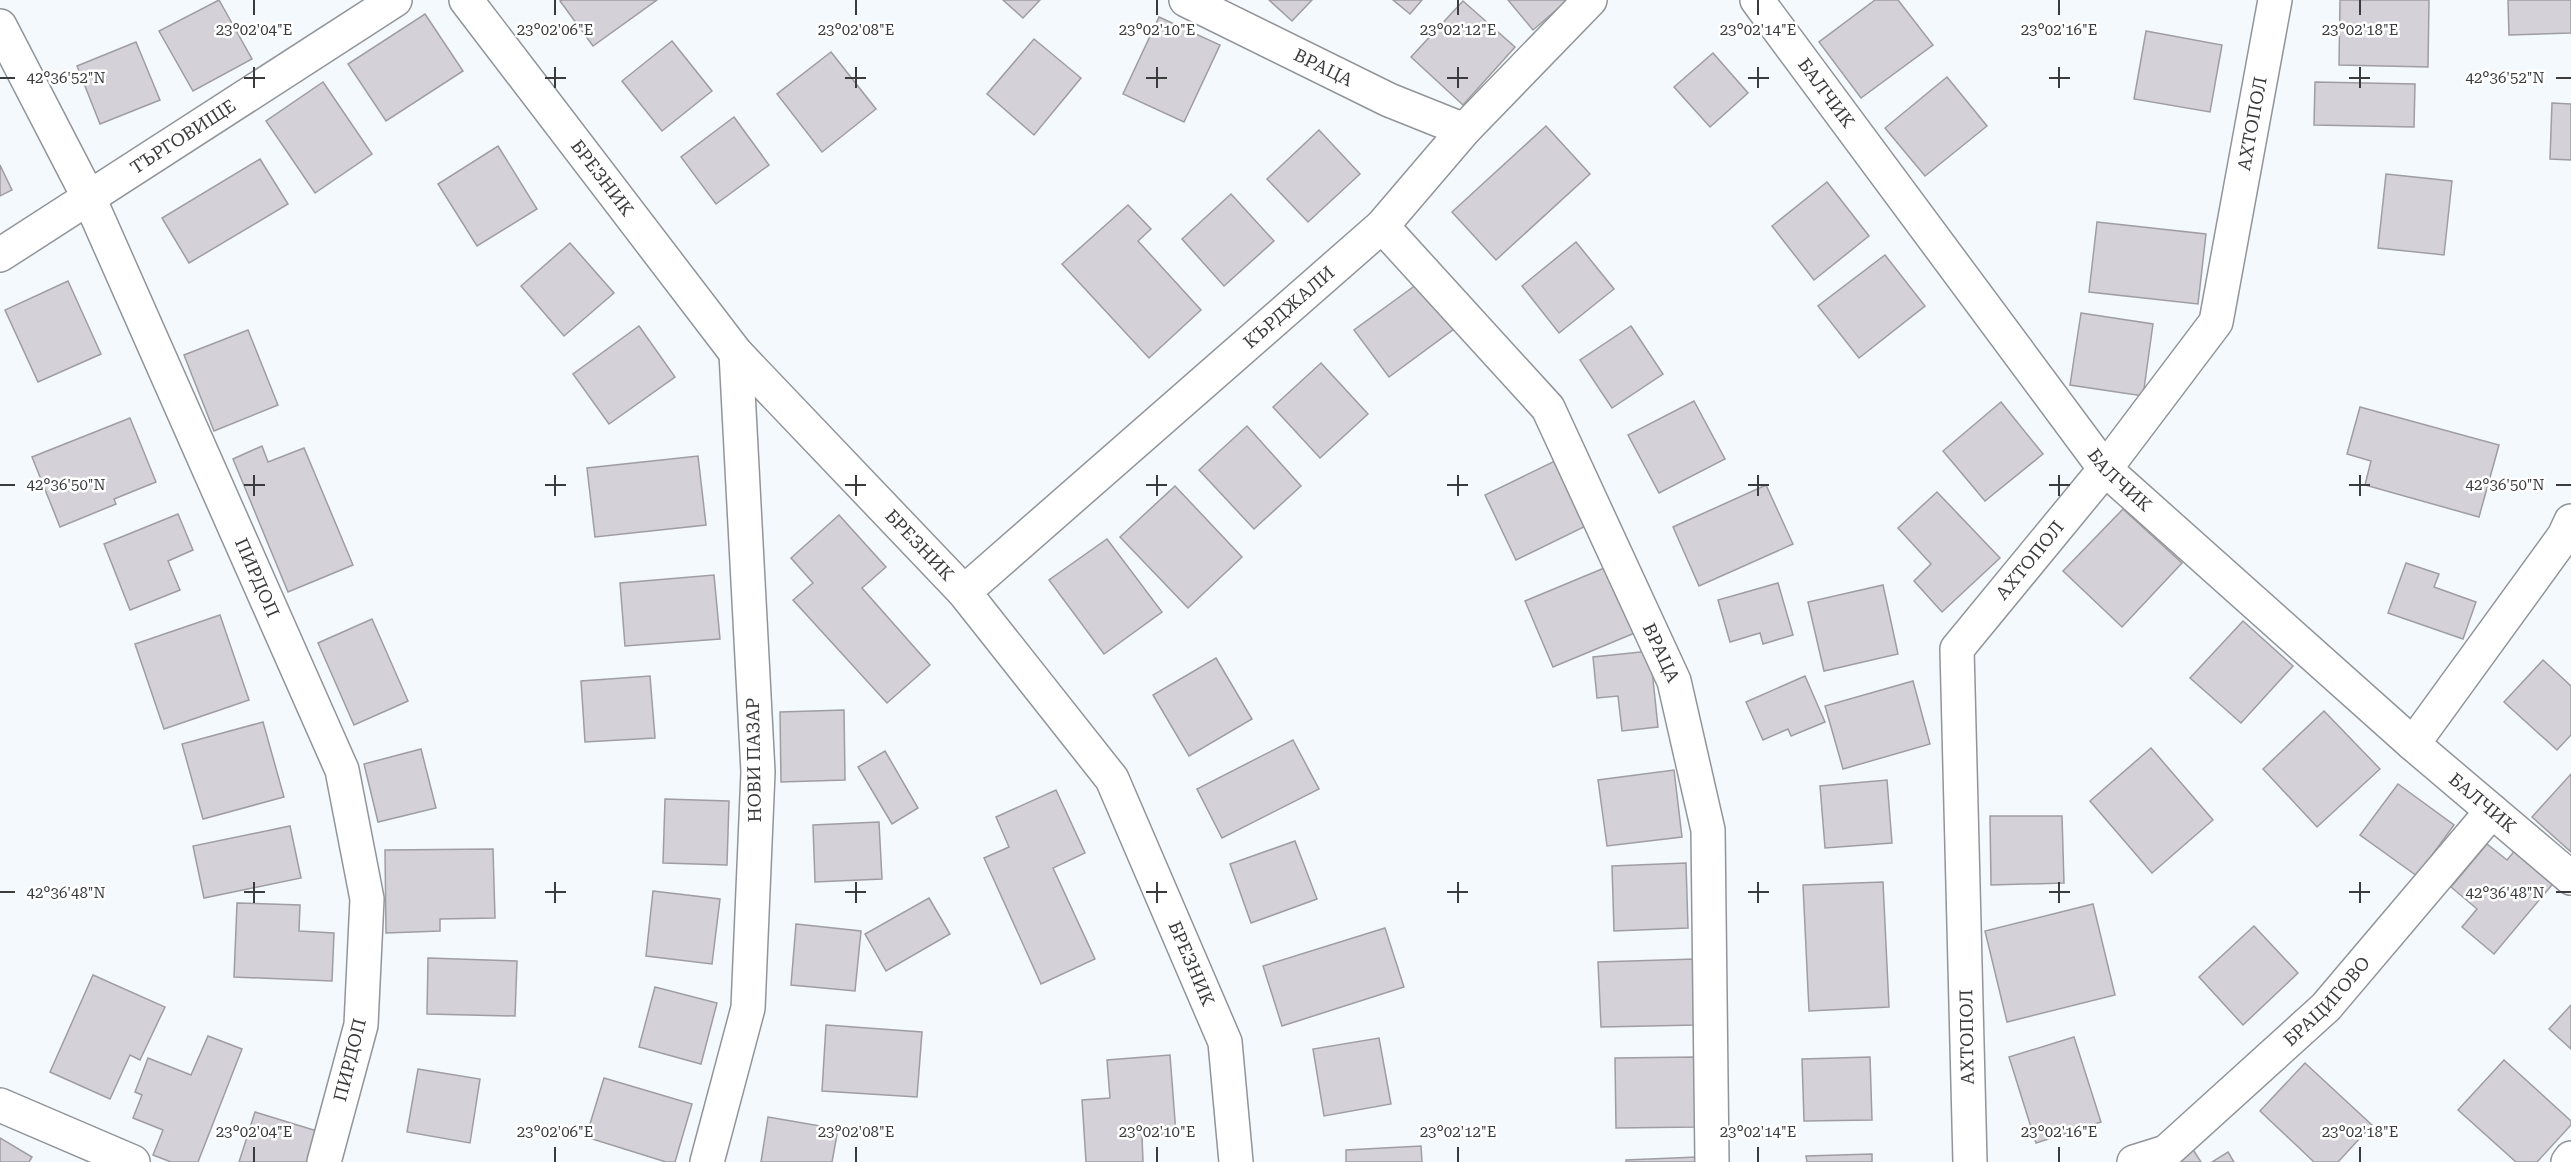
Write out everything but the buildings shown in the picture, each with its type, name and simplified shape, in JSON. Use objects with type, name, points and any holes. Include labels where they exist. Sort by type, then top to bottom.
[{"type":"street","name":"ТЪРГОВИЩЕ","points":[[0,255],[395,0]]},
{"type":"street","name":"БРЕЗНИК","points":[[466,0],[736,353],[964,592],[1112,779],[1226,1042],[1236,1162]]},
{"type":"street","name":"ВРАЦА","points":[[1186,0],[1389,100],[1464,130]]},
{"type":"street","name":"КЪРДЖАЛИ","points":[[964,592],[1382,226],[1464,130],[1590,0]]},
{"type":"street","name":"БАЛЧИК","points":[[1757,0],[2105,469],[2413,744],[2571,878]]},
{"type":"street","name":"АХТОПОЛ","points":[[1970,1162],[1957,648],[2105,469],[2216,322],[2275,0]]},
{"type":"street","name":"ПИРДОП","points":[[0,26],[89,198],[342,770],[367,899],[361,1024],[324,1162]]},
{"type":"street","name":"ВРАЦА","points":[[1382,226],[1548,408],[1674,681],[1708,830],[1712,1162]]},
{"type":"street","name":"НОВИ ПАЗАР","points":[[707,1162],[748,1008],[758,772],[736,353]]},
{"type":"street","points":[[2413,744],[2564,536],[2571,521]]},
{"type":"street","name":"БРАЦИГОВО","points":[[2134,1162],[2166,1152],[2326,1007],[2492,810]]},
{"type":"street","points":[[0,1105],[133,1162]]}]
